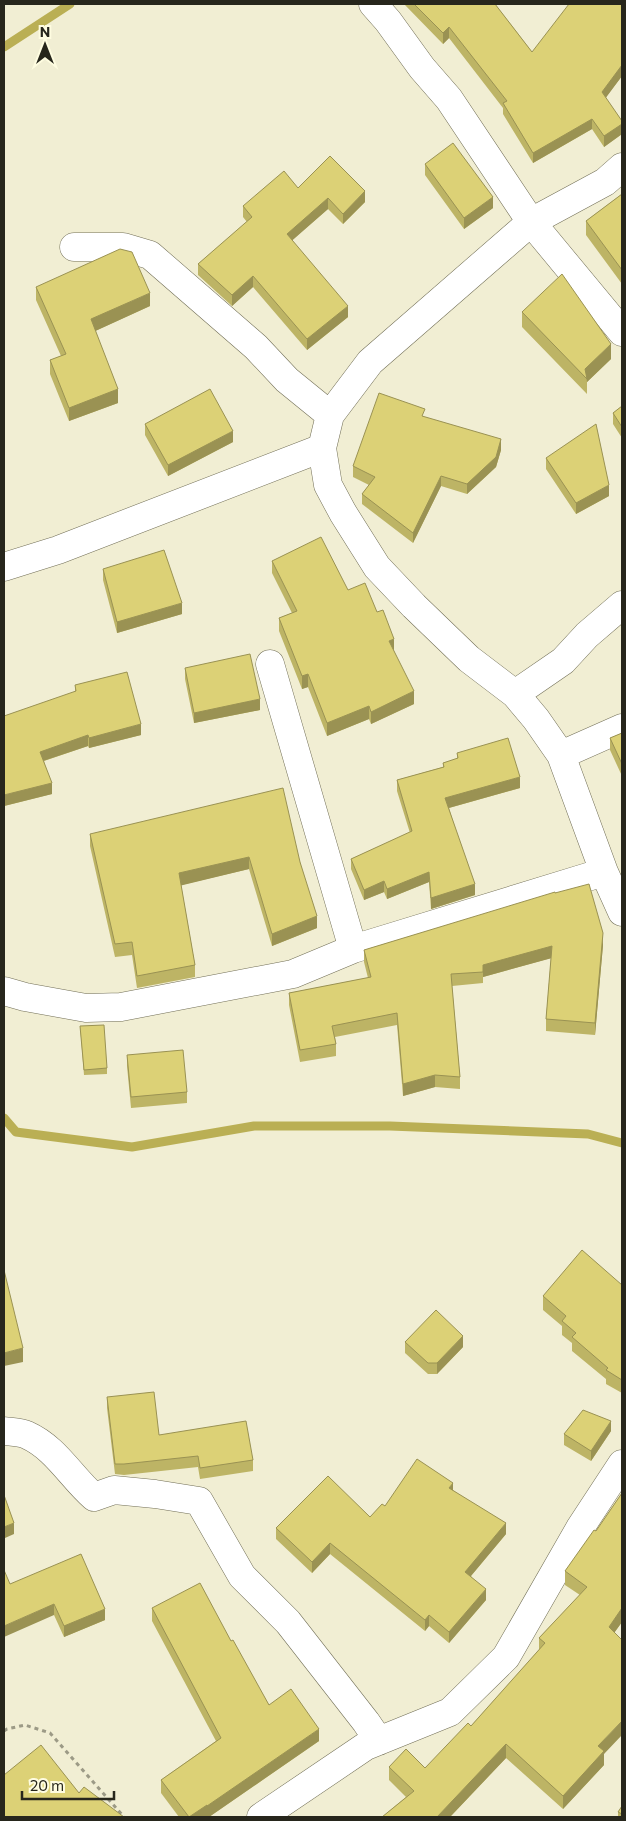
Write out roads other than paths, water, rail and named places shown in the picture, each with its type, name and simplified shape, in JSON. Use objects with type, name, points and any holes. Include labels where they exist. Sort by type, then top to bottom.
[{"type":"street","points":[[373,4],[388,21],[422,68],[449,99],[531,222],[622,332]]},
{"type":"street","points":[[622,167],[604,182],[531,222],[370,362],[330,415],[322,448],[328,485],[377,567],[469,659],[515,694],[536,719],[561,755],[604,872],[622,912]]},
{"type":"street","points":[[74,247],[123,247],[150,256],[256,347],[287,380],[330,415]]},
{"type":"street","points":[[4,567],[58,550],[322,448]]},
{"type":"street","points":[[515,694],[563,661],[587,635],[622,605]]},
{"type":"street","points":[[270,664],[353,949]]},
{"type":"street","points":[[561,755],[622,728]]},
{"type":"street","points":[[4,990],[25,997],[86,1008],[121,1007],[293,974],[353,949],[604,872]]},
{"type":"street","points":[[4,1430],[27,1435],[52,1451],[94,1497],[114,1490],[199,1501],[242,1576],[288,1622],[379,1741]]},
{"type":"street","points":[[261,1817],[366,1746],[450,1712],[506,1657],[580,1528],[622,1464]]},
{"type":"waterway","points":[[4,47],[70,4]]},
{"type":"waterway","points":[[4,1118],[16,1132],[132,1147],[254,1126],[390,1126],[588,1134],[622,1143]]}]
